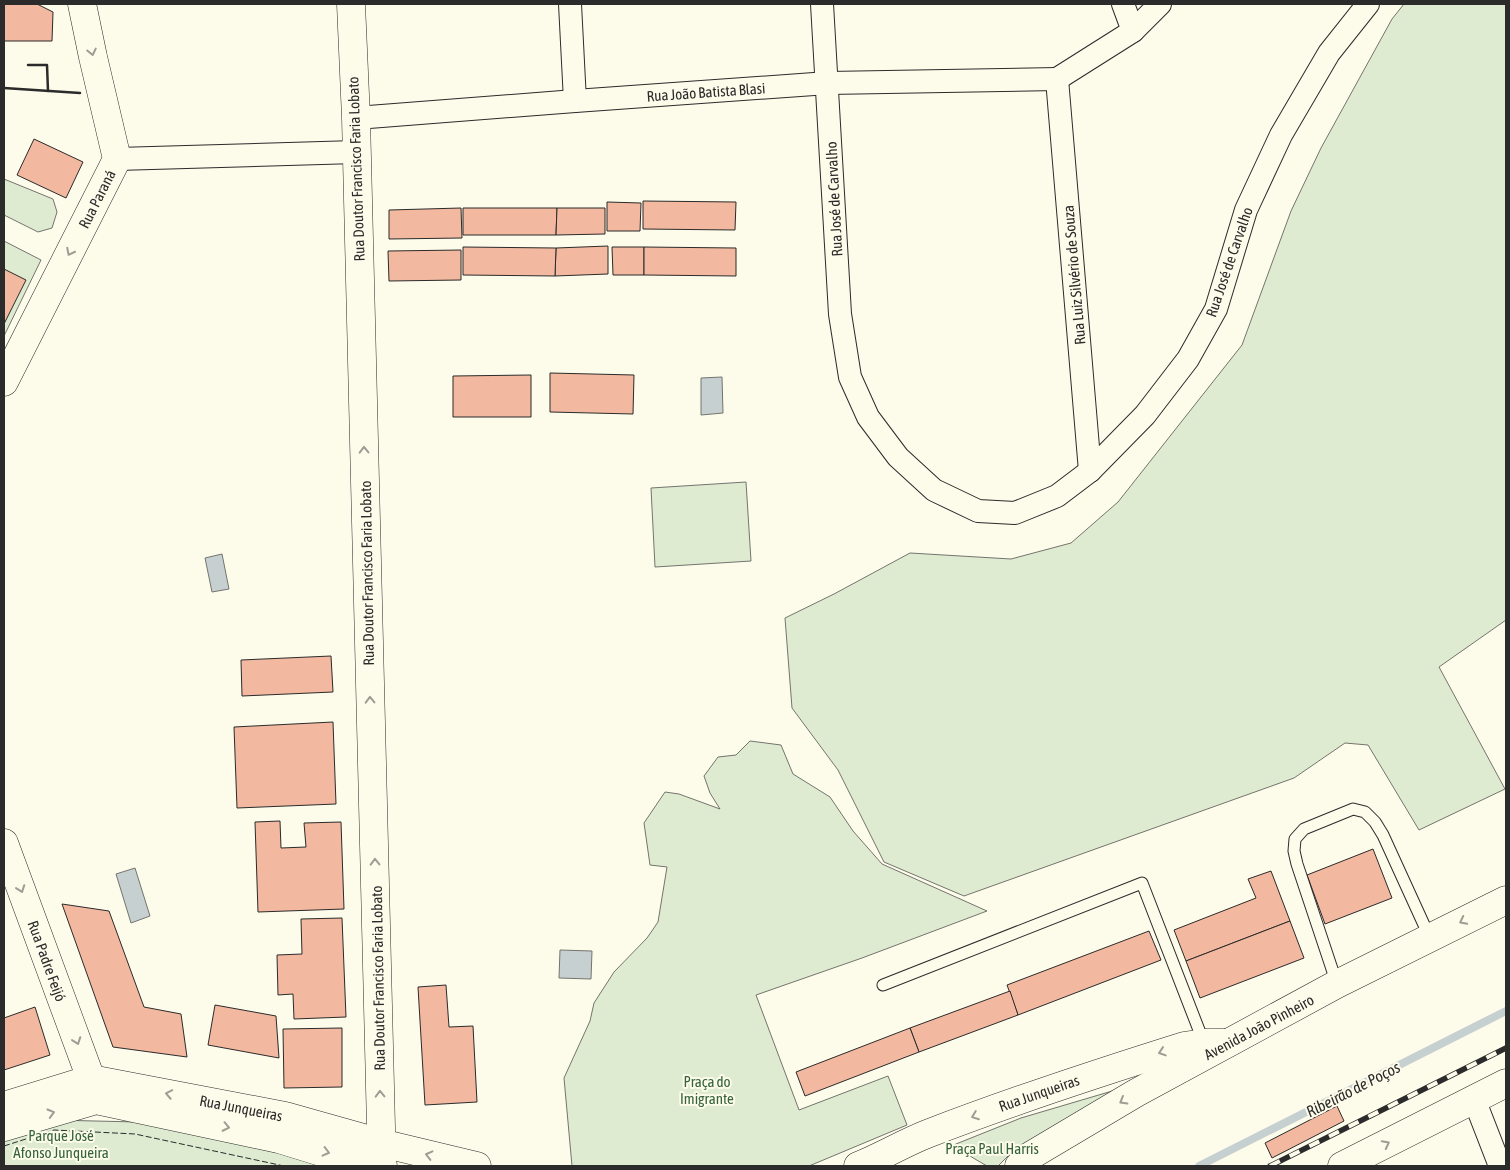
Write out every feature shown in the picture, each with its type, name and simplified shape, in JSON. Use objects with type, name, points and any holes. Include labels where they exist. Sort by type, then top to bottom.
[{"type":"street","name":"Rua Paraná","points":[[4,382],[117,159],[82,4]]},
{"type":"street","name":"Rua Doutor Francisco Faria Lobato","points":[[351,4],[356,118],[380,1158]]},
{"type":"street","points":[[570,4],[575,101]]},
{"type":"street","name":"Rua José de Carvalho","points":[[822,4],[840,314],[850,377],[868,417],[898,457],[934,490],[978,511],[1015,513],[1058,496],[1090,471],[1145,416],[1188,359],[1216,309],[1246,210],[1281,135],[1329,53],[1368,4]]},
{"type":"street","points":[[1124,4],[1133,31]]},
{"type":"street","points":[[1057,79],[1133,31],[1160,4]]},
{"type":"street","name":"Rua João Batista Blasi","points":[[356,118],[828,83],[1057,79]]},
{"type":"street","name":"Rua Luiz Silvério de Souza","points":[[1057,79],[1090,471]]},
{"type":"street","points":[[117,159],[356,152]]},
{"type":"street","name":"Rua Padre Feijó","points":[[4,843],[91,1079]]},
{"type":"street","name":"Avenida João Pinheiro","points":[[1019,1166],[1030,1156],[1216,1043],[1506,900]]},
{"type":"street","name":"Rua Junqueiras","points":[[858,1166],[925,1135],[1015,1101],[1184,1046],[1216,1043]]},
{"type":"street","name":"Rua Junqueiras","points":[[4,1106],[91,1079],[285,1116],[380,1158]]},
{"type":"street","points":[[1342,1166],[1506,1083]]},
{"type":"street","points":[[1474,1099],[1500,1166]]},
{"type":"street","name":"Rua Junqueiras","points":[[4,1126],[96,1100],[279,1139],[318,1151],[477,1166]]},
{"type":"lane","points":[[1337,984],[1294,852],[1296,839],[1304,829],[1353,809],[1366,812],[1383,835],[1430,938]]},
{"type":"lane","points":[[883,985],[1142,883],[1216,1043]]},
{"type":"green space","points":[[1404,4],[1506,4],[1506,620],[1439,667],[1505,789],[1419,830],[1368,745],[1345,743],[1294,778],[964,896],[884,862],[838,770],[792,708],[785,618],[910,553],[1011,559],[1071,543],[1118,502],[1242,345],[1291,211],[1321,148],[1392,19]]},
{"type":"green space","points":[[4,179],[53,199],[57,212],[52,228],[38,232],[4,215]]},
{"type":"green space","points":[[4,241],[41,260],[4,336]]},
{"type":"green space","points":[[746,482],[751,561],[655,567],[651,488]]},
{"type":"green space","name":"Praça do Imigrante","points":[[750,741],[781,745],[793,774],[830,797],[853,831],[882,864],[987,911],[756,995],[799,1110],[888,1076],[907,1125],[809,1166],[572,1166],[564,1078],[590,1021],[594,1003],[614,972],[647,938],[658,922],[667,867],[650,865],[644,823],[665,792],[679,794],[720,809],[710,793],[704,776],[718,757],[736,755]]},
{"type":"green space","name":"Praça Paul Harris","points":[[1146,1081],[1042,1133],[1009,1155],[998,1166],[987,1166],[963,1152],[946,1148],[1021,1118]]},
{"type":"green space","name":"Parque José Afonso Junqueira","points":[[53,1120],[137,1122],[339,1166],[4,1166],[4,1135]]},
{"type":"shaded area","points":[[722,377],[723,413],[701,415],[701,378]]},
{"type":"shaded area","points":[[222,554],[229,589],[212,592],[205,558]]},
{"type":"shaded area","points":[[135,868],[150,916],[131,923],[116,874]]},
{"type":"shaded area","points":[[560,950],[592,951],[591,979],[559,978]]},
{"type":"building","points":[[4,4],[37,4],[53,12],[52,41],[4,41]]},
{"type":"building","points":[[34,139],[83,162],[66,198],[17,175]]},
{"type":"building","points":[[643,201],[736,202],[735,230],[643,229]]},
{"type":"building","points":[[607,202],[641,203],[640,231],[607,231]]},
{"type":"building","points":[[461,208],[462,238],[389,239],[389,210]]},
{"type":"building","points":[[463,208],[557,208],[556,235],[463,235]]},
{"type":"building","points":[[557,208],[605,208],[605,234],[556,235]]},
{"type":"building","points":[[608,246],[608,274],[555,276],[556,248]]},
{"type":"building","points":[[463,247],[556,248],[555,276],[463,275]]},
{"type":"building","points":[[612,247],[644,247],[644,275],[613,275]]},
{"type":"building","points":[[644,247],[736,248],[736,276],[644,275]]},
{"type":"building","points":[[461,250],[461,280],[389,281],[388,251]]},
{"type":"building","points":[[4,269],[26,280],[4,324]]},
{"type":"building","points":[[550,373],[634,375],[633,414],[550,412]]},
{"type":"building","points":[[531,375],[531,417],[453,417],[453,376]]},
{"type":"building","points":[[331,656],[333,692],[242,696],[241,660]]},
{"type":"building","points":[[333,722],[336,804],[237,808],[234,727]]},
{"type":"building","points":[[280,821],[281,848],[306,847],[304,823],[341,822],[344,909],[258,912],[255,822]]},
{"type":"building","points":[[1373,849],[1392,898],[1325,924],[1307,875]]},
{"type":"building","points":[[1271,871],[1290,921],[1186,961],[1174,930],[1256,898],[1248,879]]},
{"type":"building","points":[[62,904],[109,911],[144,1007],[181,1014],[187,1057],[113,1047]]},
{"type":"building","points":[[342,918],[346,1017],[294,1019],[293,994],[278,995],[277,955],[302,954],[301,919]]},
{"type":"building","points":[[1290,921],[1304,958],[1200,998],[1186,961]]},
{"type":"building","points":[[1149,931],[1161,960],[1018,1015],[1007,985]]},
{"type":"building","points":[[446,985],[449,1027],[473,1026],[477,1102],[425,1105],[418,987]]},
{"type":"building","points":[[1010,991],[1018,1015],[919,1052],[910,1028]]},
{"type":"building","points":[[215,1005],[276,1016],[279,1058],[208,1045]]},
{"type":"building","points":[[35,1007],[50,1055],[4,1070],[4,1018]]},
{"type":"building","points":[[342,1028],[342,1087],[284,1088],[283,1029]]},
{"type":"building","points":[[910,1028],[919,1052],[805,1096],[796,1072]]},
{"type":"building","points":[[1337,1106],[1344,1121],[1272,1158],[1265,1143]]},
{"type":"waterway","name":"Ribeirão de Poços","points":[[1199,1166],[1506,1011]]},
{"type":"railway","points":[[1270,1166],[1506,1048]]},
{"type":"fence","points":[[4,1146],[54,1130],[135,1134],[284,1166]]},
{"type":"wall","points":[[28,65],[47,65],[48,91]]},
{"type":"wall","points":[[4,88],[80,93]]}]
